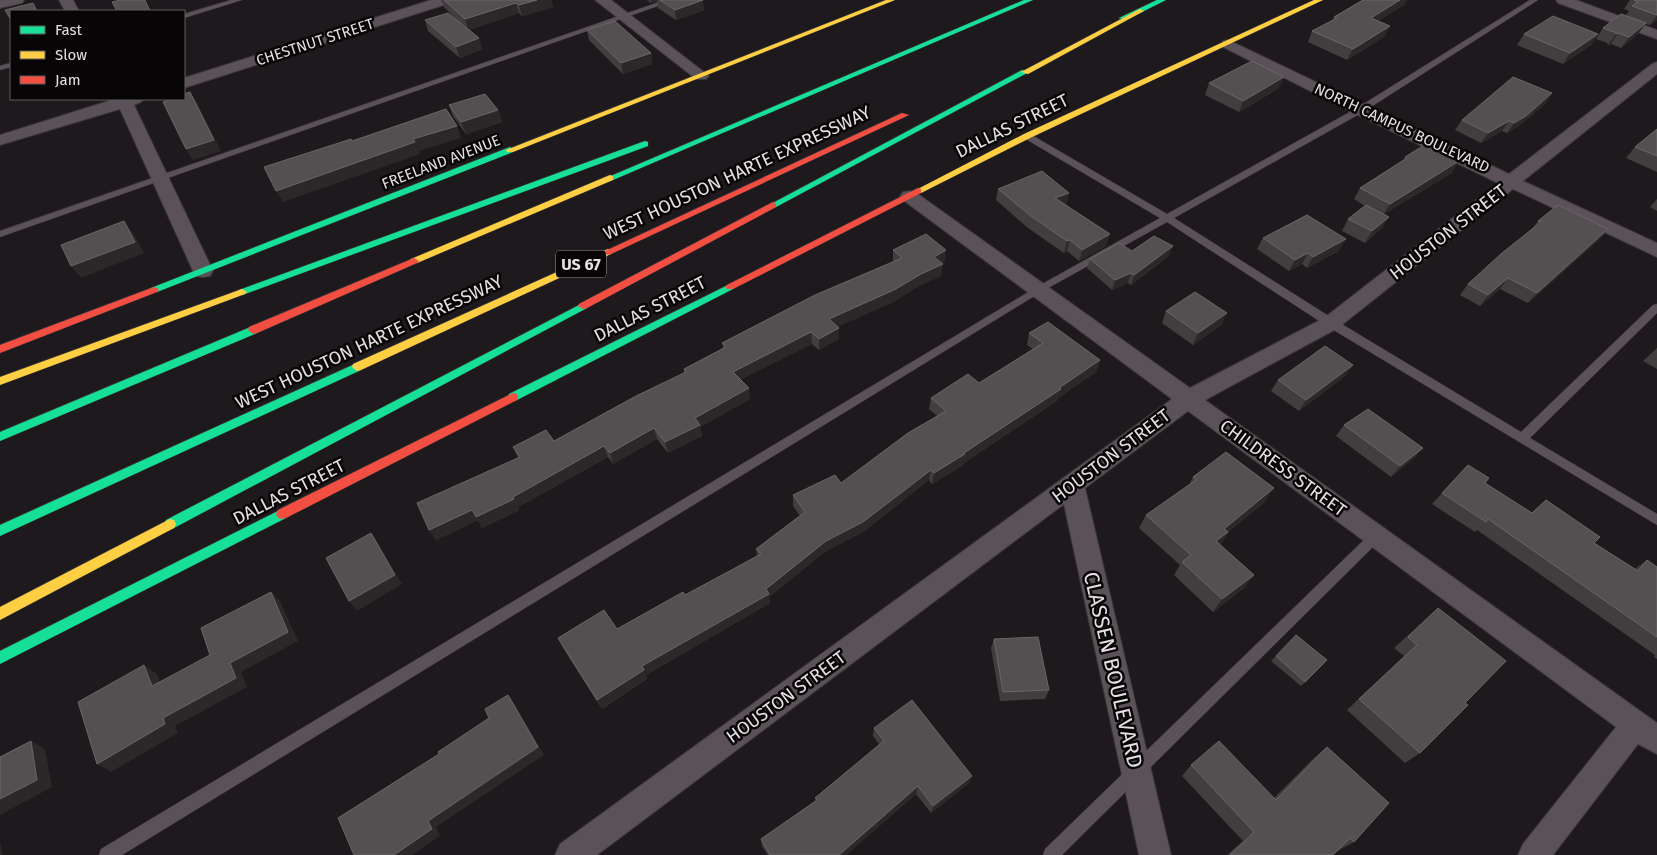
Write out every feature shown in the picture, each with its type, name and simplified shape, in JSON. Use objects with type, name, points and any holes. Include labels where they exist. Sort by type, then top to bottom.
[{"type":"main road","name":"FREELAND AVENUE","points":[[0,349],[204,271],[892,0]]},
{"type":"main road","points":[[0,437],[1030,0]]},
{"type":"main road","points":[[989,78],[1163,0]]},
{"type":"main road","name":"DALLAS STREET","points":[[0,658],[1027,136],[1320,0]]},
{"type":"main road","points":[[0,614],[1140,11]]},
{"type":"main road","points":[[763,100],[968,25]]},
{"type":"main road","name":"WEST HOUSTON HARTE EXPRESSWAY","points":[[0,531],[918,110]]},
{"type":"main road","points":[[0,381],[652,142]]},
{"type":"street","points":[[0,4],[17,0]]},
{"type":"street","name":"CHESTNUT STREET","points":[[185,83],[445,0]]},
{"type":"street","points":[[602,0],[701,76]]},
{"type":"street","points":[[1563,0],[1657,35]]},
{"type":"street","name":"NORTH CAMPUS BOULEVARD","points":[[1228,44],[1360,110],[1514,181],[1657,251]]},
{"type":"street","name":"HOUSTON STREET","points":[[571,855],[1188,399],[1331,323],[1657,67]]},
{"type":"street","points":[[0,140],[128,100],[160,178],[204,271]]},
{"type":"street","name":"CHILDRESS STREET","points":[[909,196],[1646,732]]},
{"type":"street","name":"CLASSEN BOULEVARD","points":[[1072,485],[1155,855]]},
{"type":"street","points":[[1534,855],[1646,732]]},
{"type":"lane","points":[[185,16],[239,0]]},
{"type":"lane","points":[[0,234],[672,0]]},
{"type":"lane","points":[[107,855],[1038,290],[1360,110],[1535,0]]},
{"type":"lane","points":[[1027,136],[1167,218],[1331,323],[1657,520]]},
{"type":"lane","points":[[1523,438],[1657,307]]},
{"type":"lane","points":[[1051,855],[1376,536]]},
{"type":"building","points":[[120,0],[145,0],[150,10],[116,10],[112,2]]},
{"type":"building","points":[[444,0],[537,0],[519,5],[516,3],[465,19]]},
{"type":"building","points":[[660,0],[703,0],[675,10]]},
{"type":"building","points":[[1363,0],[1400,0],[1371,18],[1390,26],[1353,49],[1312,31],[1337,18],[1334,17]]},
{"type":"building","points":[[1634,0],[1657,0],[1657,15],[1632,6],[1638,2]]},
{"type":"building","points":[[33,3],[36,10],[10,10],[10,18],[5,10]]},
{"type":"building","points":[[448,13],[479,38],[456,47],[425,20]]},
{"type":"building","points":[[1621,14],[1646,23],[1629,37],[1603,28]]},
{"type":"building","points":[[1553,16],[1598,34],[1570,53],[1524,34]]},
{"type":"building","points":[[615,21],[651,53],[621,63],[587,30]]},
{"type":"building","points":[[1252,61],[1284,77],[1243,101],[1209,83]]},
{"type":"building","points":[[1513,77],[1552,93],[1526,116],[1514,123],[1509,121],[1488,133],[1462,120]]},
{"type":"building","points":[[190,92],[214,140],[186,149],[163,102],[168,100],[185,100],[185,94]]},
{"type":"building","points":[[485,94],[498,110],[461,122],[449,105]]},
{"type":"building","points":[[446,109],[457,126],[413,139],[415,142],[276,191],[264,167],[351,139],[352,141]]},
{"type":"building","points":[[1657,129],[1657,156],[1635,147]]},
{"type":"building","points":[[1426,144],[1459,161],[1390,204],[1360,188],[1407,158],[1405,157]]},
{"type":"building","points":[[1042,171],[1069,193],[1055,198],[1110,234],[1082,250],[1070,240],[1067,241],[1031,216],[998,189]]},
{"type":"building","points":[[1366,205],[1389,217],[1372,231],[1348,219]]},
{"type":"building","points":[[1558,205],[1608,229],[1537,293],[1508,278],[1488,295],[1468,284],[1502,253],[1541,222],[1538,221]]},
{"type":"building","points":[[1307,215],[1346,239],[1313,257],[1308,253],[1295,260],[1263,238]]},
{"type":"building","points":[[124,221],[135,242],[71,266],[61,245]]},
{"type":"building","points":[[926,234],[946,250],[934,257],[943,264],[921,274],[896,289],[829,319],[839,328],[819,339],[811,332],[733,372],[749,388],[695,418],[700,425],[665,442],[654,428],[610,453],[604,446],[513,497],[514,499],[476,517],[472,510],[429,530],[417,503],[520,457],[513,447],[546,430],[554,441],[636,396],[686,372],[684,369],[726,347],[722,343],[815,295],[902,258],[893,250]]},
{"type":"building","points":[[1154,236],[1173,246],[1134,275],[1131,273],[1115,280],[1090,259],[1119,243],[1132,251]]},
{"type":"building","points":[[1195,292],[1227,313],[1198,333],[1166,311]]},
{"type":"building","points":[[1048,322],[1100,360],[1059,388],[1061,389],[965,454],[934,473],[931,470],[863,522],[826,541],[766,589],[769,594],[642,666],[644,670],[597,700],[558,638],[604,610],[617,629],[683,592],[685,595],[761,554],[756,549],[805,512],[793,495],[835,475],[841,483],[908,433],[946,411],[931,398],[968,374],[979,383],[1043,343],[1029,333]]},
{"type":"building","points":[[1325,346],[1353,365],[1306,400],[1278,380]]},
{"type":"building","points":[[1368,409],[1423,448],[1400,466],[1344,425]]},
{"type":"building","points":[[1226,452],[1274,488],[1224,529],[1228,532],[1216,541],[1254,575],[1222,599],[1182,562],[1191,555],[1146,515],[1196,480],[1193,477]]},
{"type":"building","points":[[1468,465],[1489,478],[1485,483],[1532,513],[1546,500],[1600,537],[1594,543],[1638,571],[1647,560],[1657,567],[1657,637],[1488,519],[1486,522],[1442,493]]},
{"type":"building","points":[[371,533],[395,575],[349,601],[326,558]]},
{"type":"building","points":[[271,592],[288,632],[230,663],[236,678],[163,718],[165,724],[97,764],[78,702],[144,665],[152,686],[210,655],[201,628]]},
{"type":"building","points":[[1438,608],[1506,661],[1465,703],[1468,705],[1420,753],[1359,699],[1417,645],[1408,637]]},
{"type":"building","points":[[1296,635],[1327,660],[1305,682],[1276,656]]},
{"type":"building","points":[[1038,637],[1049,690],[1003,692],[994,639]]},
{"type":"building","points":[[508,695],[538,747],[428,821],[432,829],[394,855],[354,855],[338,818],[439,754],[438,752],[489,718],[485,709]]},
{"type":"building","points":[[912,700],[972,776],[933,806],[918,786],[839,855],[770,855],[761,839],[817,800],[815,798],[884,741],[874,728]]},
{"type":"building","points":[[31,741],[37,780],[0,799],[0,757]]},
{"type":"building","points":[[1219,741],[1276,800],[1327,747],[1389,803],[1354,842],[1350,838],[1333,855],[1230,855],[1254,832],[1191,765]]},
{"type":"traffic: fast","points":[[610,178],[1030,0]]},
{"type":"traffic: fast","points":[[1123,18],[1163,0]]},
{"type":"traffic: fast","points":[[773,205],[1025,72]]},
{"type":"traffic: fast","points":[[242,292],[645,144]]},
{"type":"traffic: fast","points":[[154,290],[510,150]]},
{"type":"traffic: fast","points":[[513,397],[730,287]]},
{"type":"traffic: fast","points":[[170,524],[583,306]]},
{"type":"traffic: fast","points":[[0,437],[253,330]]},
{"type":"traffic: fast","points":[[0,531],[357,367]]},
{"type":"traffic: fast","points":[[0,658],[282,514]]},
{"type":"traffic: slow","points":[[510,150],[892,0]]},
{"type":"traffic: slow","points":[[918,191],[1027,136],[1320,0]]},
{"type":"traffic: slow","points":[[1025,72],[1140,11]]},
{"type":"traffic: slow","points":[[414,261],[610,178]]},
{"type":"traffic: slow","points":[[357,367],[608,252]]},
{"type":"traffic: slow","points":[[0,381],[242,292]]},
{"type":"traffic: slow","points":[[0,614],[170,524]]},
{"type":"traffic: jam","points":[[608,252],[905,115]]},
{"type":"traffic: jam","points":[[730,287],[918,191]]},
{"type":"traffic: jam","points":[[583,306],[773,205]]},
{"type":"traffic: jam","points":[[253,330],[414,261]]},
{"type":"traffic: jam","points":[[0,349],[154,290]]},
{"type":"traffic: jam","points":[[282,514],[513,397]]}]
